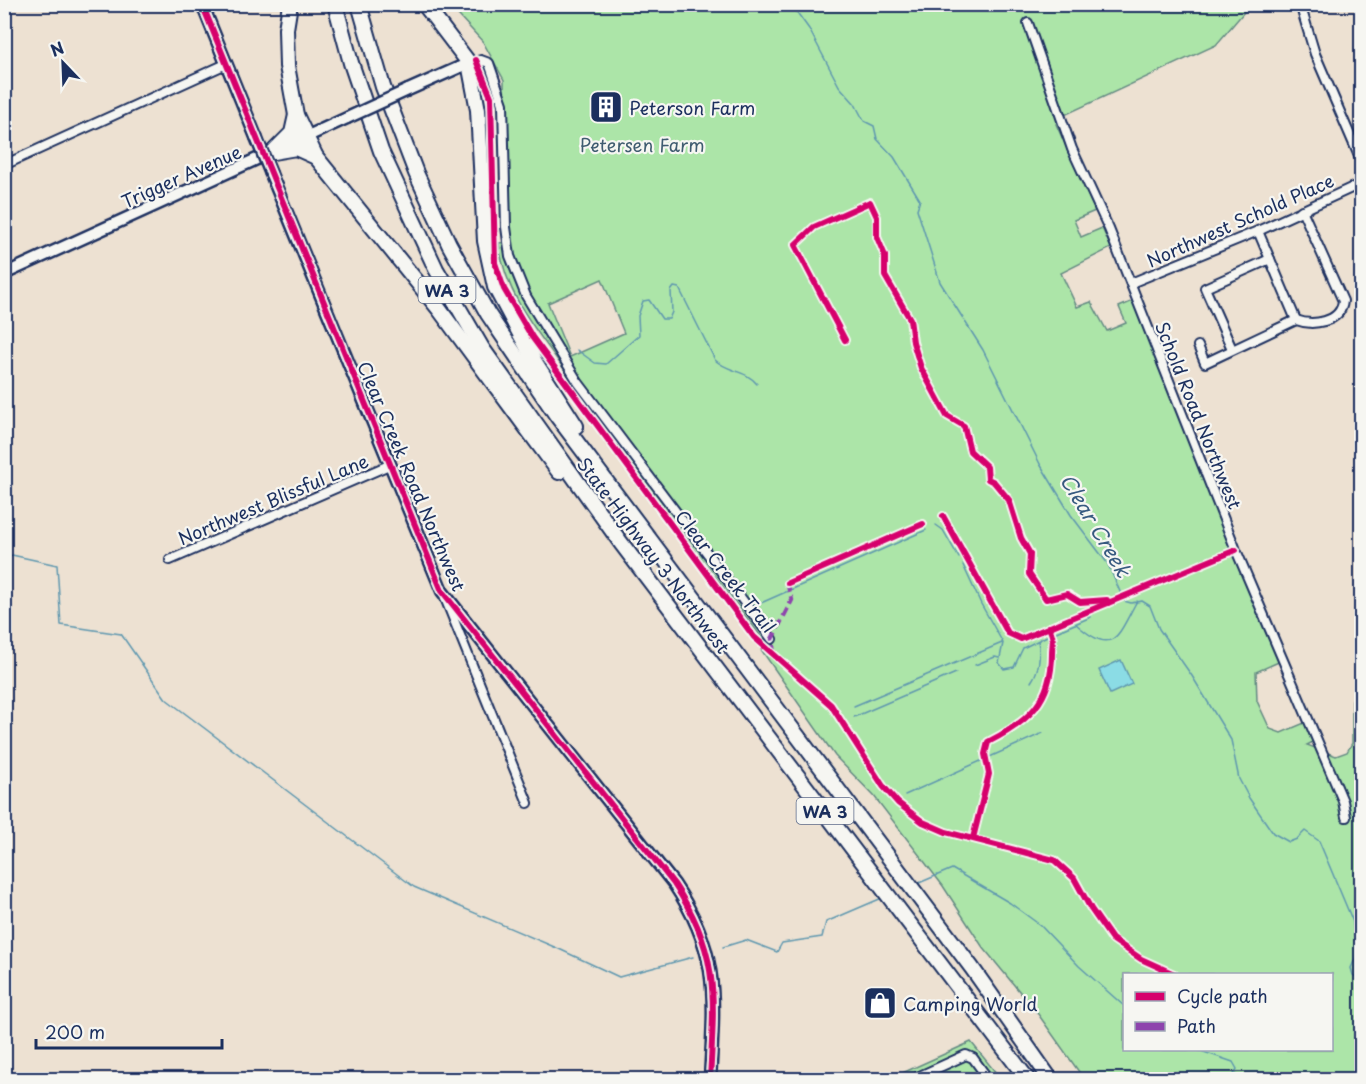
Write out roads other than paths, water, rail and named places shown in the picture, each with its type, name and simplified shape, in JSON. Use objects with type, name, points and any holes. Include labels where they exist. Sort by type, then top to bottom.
[{"type":"highway","points":[[273,152],[295,128],[296,115],[286,51],[290,4]]},
{"type":"highway","name":"State Highway 3 Northwest","points":[[335,4],[351,63],[381,151],[436,269],[495,367],[621,543],[1028,1080]]},
{"type":"highway","name":"State Highway 3 Northwest","points":[[359,4],[383,87],[401,137],[465,274],[530,378],[972,968],[1051,1080]]},
{"type":"highway","points":[[424,4],[469,63],[478,110],[486,251],[495,287],[535,362],[621,500]]},
{"type":"highway","points":[[296,115],[316,157],[439,309],[555,468],[621,543]]},
{"type":"highway","points":[[273,152],[296,148],[316,157]]},
{"type":"main road","name":"Clear Creek Road Northwest","points":[[202,4],[442,591],[671,879],[694,915],[704,939],[713,980],[710,1080]]},
{"type":"main road","name":"Trigger Avenue","points":[[4,274],[469,63]]},
{"type":"street","points":[[1300,4],[1315,54],[1362,163]]},
{"type":"street","name":"Schold Road Northwest","points":[[1028,23],[1072,149],[1102,212],[1236,550],[1343,801],[1346,817]]},
{"type":"street","points":[[469,63],[480,60],[489,63],[503,104],[506,227],[510,256],[534,312],[578,382],[772,639]]},
{"type":"street","points":[[4,165],[226,64]]},
{"type":"street","name":"Northwest Schold Place","points":[[1131,283],[1258,231],[1362,183]]},
{"type":"street","points":[[1198,346],[1205,363],[1296,320],[1307,324],[1332,319],[1343,307],[1343,301],[1302,210]]},
{"type":"street","points":[[1258,231],[1296,320]]},
{"type":"street","points":[[1232,349],[1205,288],[1270,259]]},
{"type":"street","name":"Northwest Blissful Lane","points":[[170,560],[389,465]]},
{"type":"street","points":[[442,591],[528,803]]},
{"type":"street","points":[[911,1080],[966,1055],[974,1058],[989,1080]]},
{"type":"water","points":[[1121,660],[1132,684],[1110,694],[1099,670]]},
{"type":"waterway","name":"Clear Creek","points":[[791,4],[809,29],[839,86],[855,104],[864,121],[874,126],[877,139],[894,157],[920,200],[917,209],[940,282],[983,350],[1040,464],[1071,515],[1108,564],[1124,601],[1131,603],[1142,601],[1150,606],[1159,629],[1192,676],[1231,740],[1239,779],[1273,833],[1289,842],[1297,839],[1305,831],[1319,841],[1353,922],[1354,935],[1361,946],[1351,968],[1353,975],[1362,981]]},
{"type":"waterway","points":[[577,350],[595,363],[606,364],[639,335],[638,316],[643,301],[649,300],[662,319],[669,319],[672,312],[671,291],[674,287],[679,288],[715,360],[748,376],[757,384]]},
{"type":"waterway","points":[[936,525],[943,530],[959,558]]},
{"type":"waterway","points":[[754,606],[926,530]]},
{"type":"waterway","points":[[4,564],[12,555],[57,565],[61,625],[121,634],[166,699],[414,887],[619,977],[693,957]]},
{"type":"waterway","points":[[963,565],[1003,643],[999,663],[1004,669],[1014,667],[1023,648],[1049,635]]},
{"type":"waterway","points":[[1076,624],[1099,640],[1107,641],[1120,632],[1137,601]]},
{"type":"waterway","points":[[1054,633],[1091,617]]},
{"type":"waterway","points":[[1031,682],[1039,662],[1038,641]]},
{"type":"waterway","points":[[854,706],[1002,643]]},
{"type":"waterway","points":[[975,665],[995,657],[999,658]]},
{"type":"waterway","points":[[854,717],[956,673]]},
{"type":"waterway","points":[[905,795],[1043,733]]},
{"type":"waterway","points":[[919,883],[952,869],[1010,903],[1040,925],[1079,966],[1123,1005]]},
{"type":"waterway","points":[[723,947],[746,940],[777,952],[782,943],[822,937],[826,922],[882,898]]},
{"type":"waterway","name":"Clear Creek","points":[[1362,1042],[1362,1054]]},
{"type":"waterway","points":[[1201,1051],[1233,1062],[1237,1069],[1234,1074],[1247,1080]]},
{"type":"place","name":"Peterson Farm","points":[[606,107]]},
{"type":"place","name":"Camping World","points":[[880,1003]]},
{"type":"park label","name":"Petersen Farm","points":[[642,144]]}]
